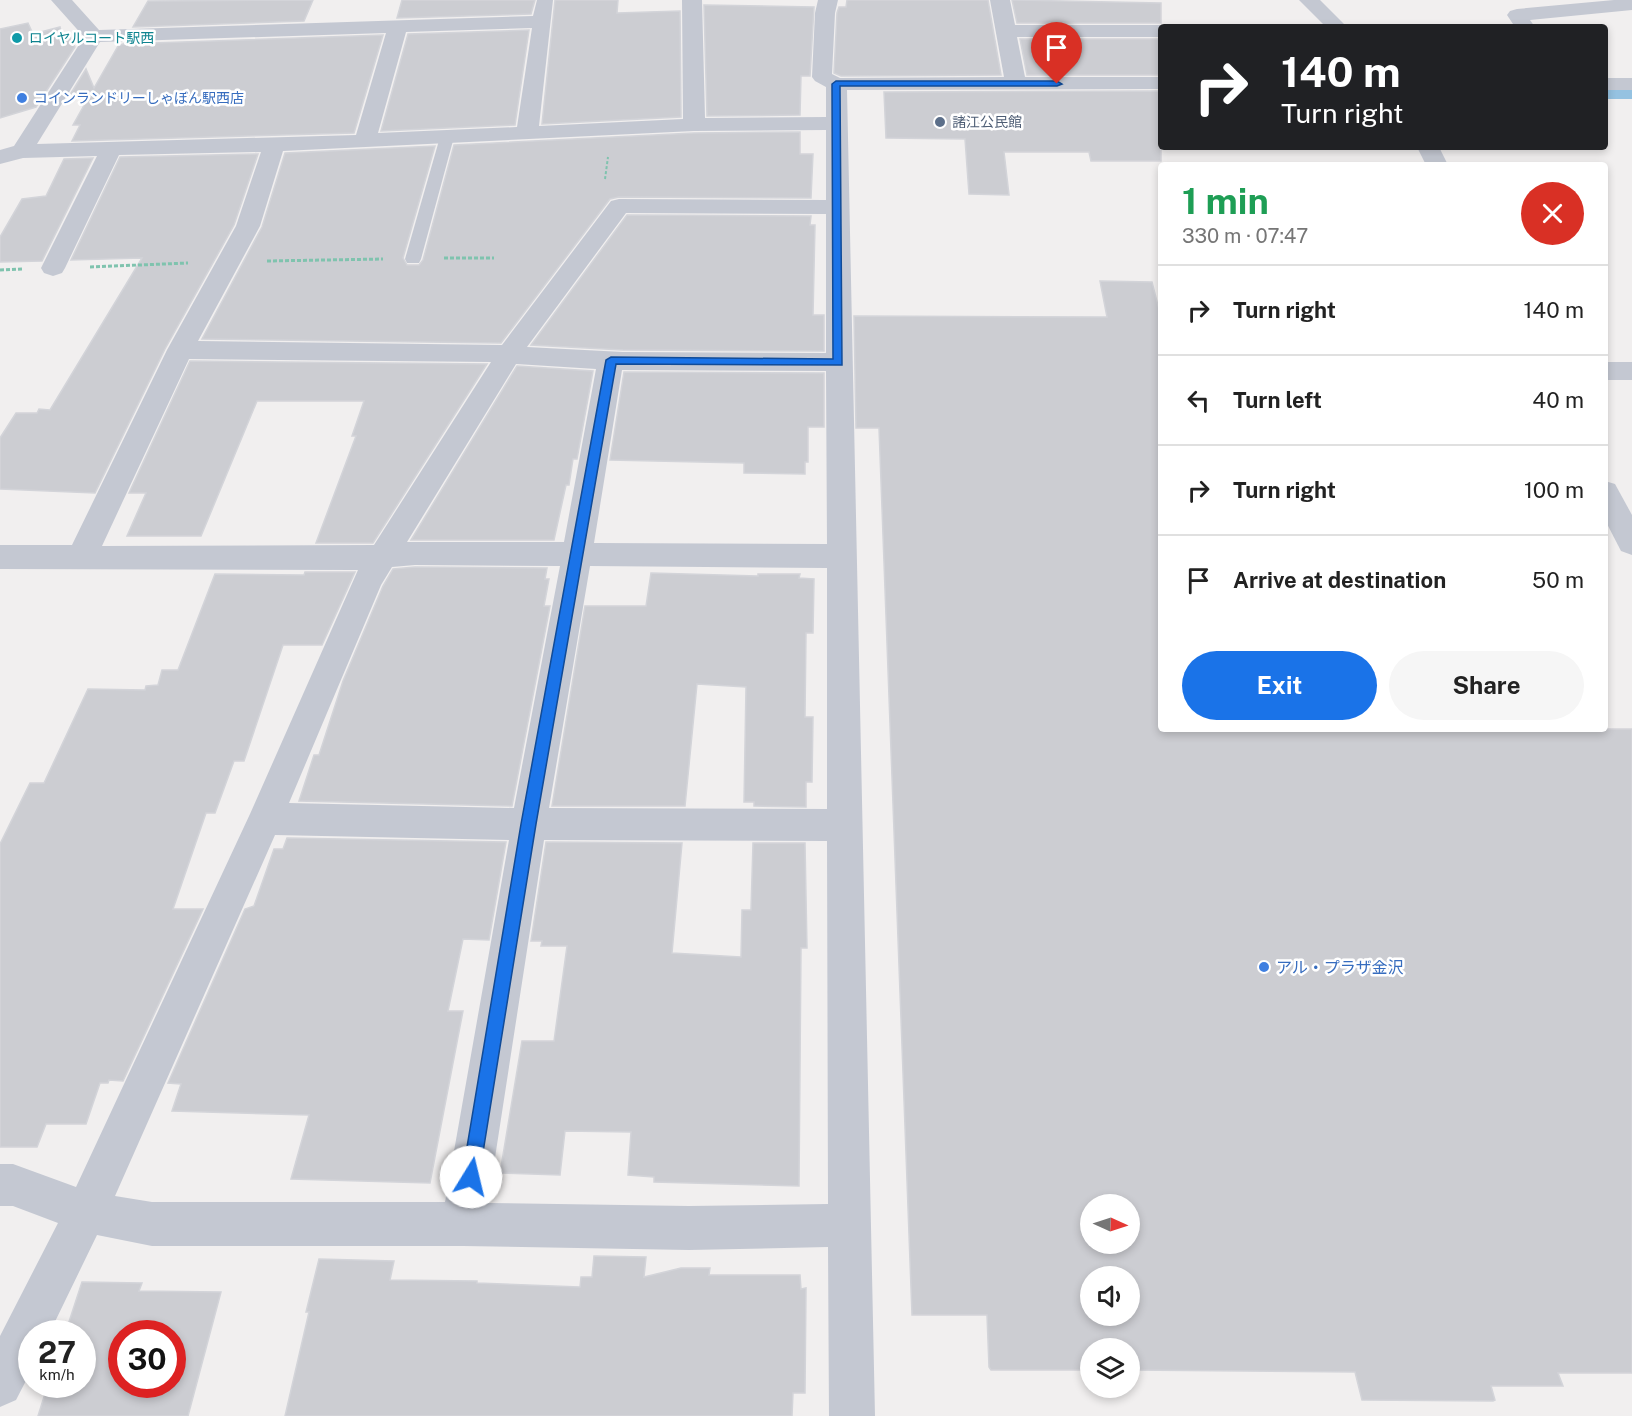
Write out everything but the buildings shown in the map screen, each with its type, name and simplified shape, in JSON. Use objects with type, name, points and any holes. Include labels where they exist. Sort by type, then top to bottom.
[{"type":"street","points":[[61,0],[94,36],[542,22]]},
{"type":"street","points":[[527,133],[545,0]]},
{"type":"street","points":[[692,0],[694,125]]},
{"type":"street","points":[[828,0],[825,13],[822,77],[836,84],[1158,83]]},
{"type":"street","points":[[1000,0],[1016,84]]},
{"type":"street","points":[[1309,0],[1334,24]]},
{"type":"street","points":[[1523,24],[1517,15],[1632,4]]},
{"type":"street","points":[[365,141],[398,27]]},
{"type":"street","points":[[1006,31],[1158,31]]},
{"type":"street","points":[[11,154],[94,36]]},
{"type":"street","points":[[836,84],[852,1416]]},
{"type":"street","points":[[1608,84],[1632,84]]},
{"type":"street","points":[[1608,99],[1632,99]]},
{"type":"street","points":[[11,154],[273,145],[694,125],[836,123]]},
{"type":"street","points":[[82,556],[180,350],[248,226],[273,145]]},
{"type":"street","points":[[53,268],[111,149]]},
{"type":"street","points":[[0,1384],[86,1212],[265,819],[367,580],[508,355],[619,206],[839,207]]},
{"type":"street","points":[[180,350],[508,355],[611,360],[838,362]]},
{"type":"street","points":[[463,1224],[528,824],[611,360]]},
{"type":"street","points":[[1608,371],[1632,371]]},
{"type":"street","points":[[1608,498],[1632,543]]},
{"type":"street","points":[[0,557],[356,558],[415,553],[840,556]]},
{"type":"street","points":[[265,819],[528,824],[845,825]]},
{"type":"street","points":[[0,1185],[13,1185],[86,1212],[152,1224],[463,1224],[689,1228],[849,1225]]},
{"type":"lane","points":[[413,259],[447,137]]},
{"type":"path","points":[[612,129],[602,204],[619,206]]},
{"type":"waterway","points":[[1608,90],[1632,90]]},
{"type":"place","name":"ロイヤルコート駅西","points":[[17,38]]},
{"type":"place","name":"コインランドリーしゃぼん駅西店","points":[[22,98]]},
{"type":"place","name":"諸江公民館","points":[[940,122]]},
{"type":"place","name":"アル・プラザ金沢","points":[[1264,967]]},
{"type":"route","points":[[471,1177],[528,824],[611,360],[838,362],[839,207],[836,84],[1057,84]]}]
